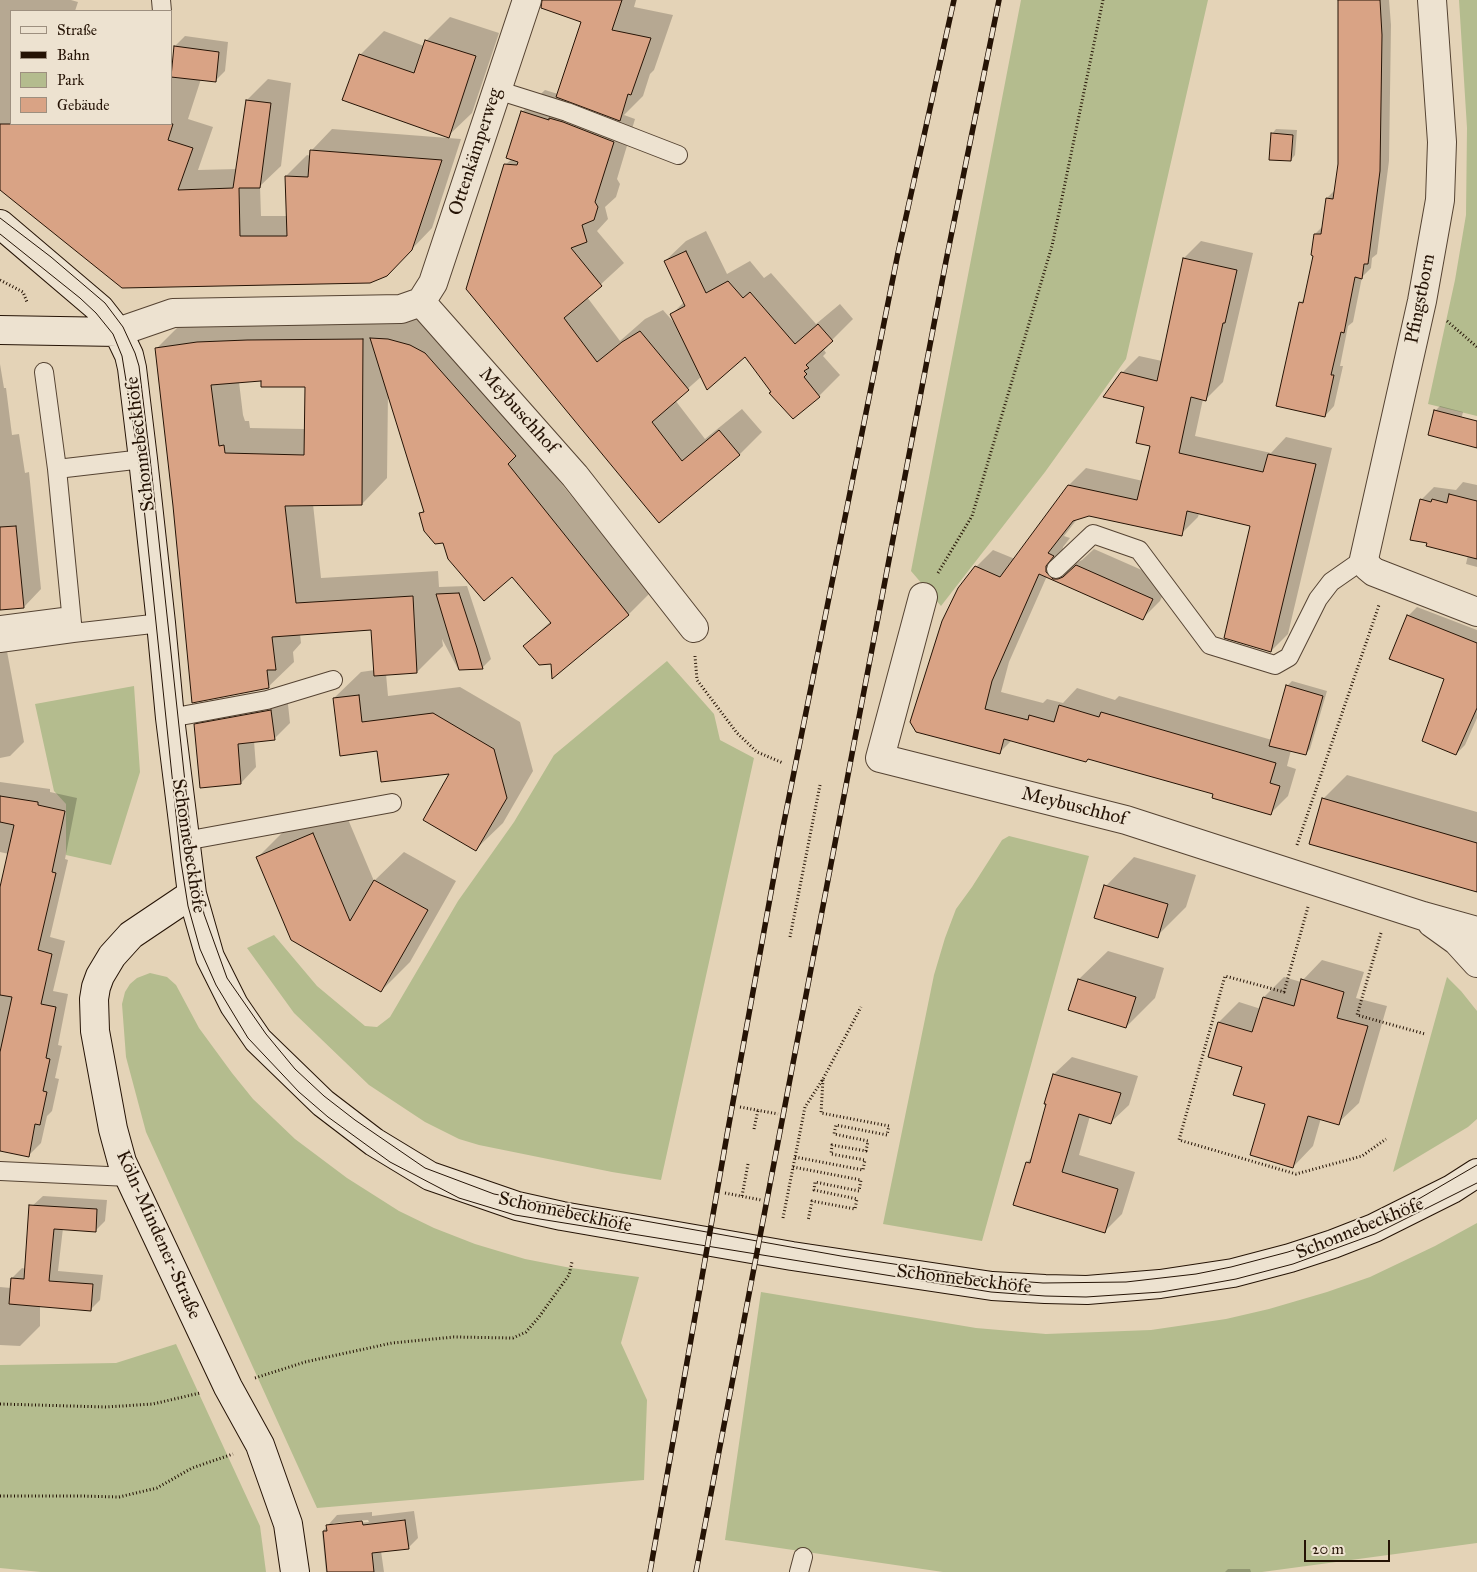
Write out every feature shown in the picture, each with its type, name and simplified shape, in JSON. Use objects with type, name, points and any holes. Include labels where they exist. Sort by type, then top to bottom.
[{"type":"street","name":"Ottenkämperweg","points":[[421,302],[433,283],[527,0]]},
{"type":"street","name":"Pfingstborn","points":[[1364,558],[1422,301],[1440,200],[1441,122],[1432,0]]},
{"type":"street","name":"Schonnebeckhöfe","points":[[1,230],[85,294],[104,313],[124,343],[132,368],[162,623],[170,718],[192,894],[210,957],[234,1004],[258,1040],[323,1103],[374,1142],[430,1176],[526,1208],[827,1262],[992,1286],[1087,1290],[1126,1288],[1196,1280],[1233,1273],[1290,1258],[1374,1228],[1444,1193],[1477,1173]]},
{"type":"street","name":"Meybuschhof","points":[[421,302],[575,476],[694,628]]},
{"type":"street","points":[[0,330],[118,332],[173,313],[401,309],[421,302]]},
{"type":"street","points":[[1364,558],[1368,567],[1374,572],[1477,612]]},
{"type":"street","name":"Meybuschhof","points":[[924,597],[880,758],[1126,820],[1423,916],[1477,931]]},
{"type":"street","name":"Köln-Mindener-Straße","points":[[192,894],[144,926],[120,945],[105,966],[96,987],[94,999],[94,1014],[103,1081],[118,1148],[129,1177],[228,1386],[260,1445],[288,1524],[295,1572]]},
{"type":"street","name":"Meybuschhof","points":[[1423,916],[1457,941],[1477,963]]},
{"type":"lane","points":[[497,90],[567,112],[678,155]]},
{"type":"lane","points":[[44,372],[57,469],[72,624]]},
{"type":"lane","points":[[57,469],[143,459]]},
{"type":"lane","points":[[1056,569],[1092,534],[1139,550],[1210,645],[1275,665],[1289,657],[1318,599],[1331,582],[1364,558]]},
{"type":"lane","points":[[0,625],[162,623]]},
{"type":"lane","points":[[0,644],[72,624]]},
{"type":"lane","points":[[170,718],[267,700],[333,680]]},
{"type":"lane","points":[[185,841],[392,803]]},
{"type":"lane","points":[[0,1171],[129,1177]]},
{"type":"path","points":[[924,597],[972,516],[1052,246],[1103,0]]},
{"type":"path","points":[[1422,301],[1477,347]]},
{"type":"path","points":[[1288,872],[1374,617],[1390,578]]},
{"type":"path","points":[[694,628],[697,680],[749,746],[765,756],[783,763]]},
{"type":"path","points":[[790,937],[820,785]]},
{"type":"path","points":[[1316,881],[1284,992],[1225,976],[1179,1140],[1296,1174],[1362,1156],[1386,1139]]},
{"type":"path","points":[[1390,905],[1357,1015],[1425,1034]]},
{"type":"path","points":[[783,1218],[805,1107],[823,1079],[861,1007]]},
{"type":"path","points":[[795,1157],[863,1170],[865,1160],[830,1154],[832,1145],[866,1151],[868,1141],[834,1134],[836,1125],[887,1135],[889,1126],[821,1112],[823,1079]]},
{"type":"path","points":[[740,1107],[778,1114]]},
{"type":"path","points":[[754,1129],[758,1110]]},
{"type":"path","points":[[742,1196],[748,1164]]},
{"type":"path","points":[[793,1167],[861,1180],[859,1191],[815,1182],[814,1190],[857,1199],[855,1209],[812,1201],[808,1221]]},
{"type":"path","points":[[725,1193],[761,1200]]},
{"type":"path","points":[[0,1404],[106,1407],[153,1404],[228,1386],[305,1362],[392,1343],[454,1337],[513,1338],[526,1332],[540,1317],[569,1275],[572,1262]]},
{"type":"path","points":[[0,1496],[119,1497],[157,1488],[192,1468],[260,1445]]},
{"type":"green space","points":[[1021,0],[1208,0],[1126,359],[1045,472],[941,606],[911,571]]},
{"type":"green space","points":[[1459,0],[1477,0],[1477,416],[1428,404],[1455,280],[1466,215],[1467,128]]},
{"type":"green space","points":[[667,661],[714,714],[720,740],[754,758],[661,1180],[612,1172],[479,1145],[459,1139],[425,1122],[369,1085],[294,1013],[247,948],[274,935],[317,986],[365,1026],[377,1027],[390,1017],[458,901],[514,822],[554,755]]},
{"type":"green space","points":[[134,686],[140,772],[111,865],[66,855],[66,804],[54,791],[35,704]]},
{"type":"green space","points":[[1009,836],[1089,856],[982,1241],[883,1224],[934,975],[945,938],[956,909],[1002,840]]},
{"type":"green space","points":[[150,973],[167,977],[176,985],[199,1028],[253,1099],[295,1139],[347,1178],[399,1211],[434,1228],[475,1244],[525,1259],[571,1268],[639,1277],[621,1343],[647,1400],[644,1480],[317,1508],[146,1132],[126,1057],[122,1004],[125,992],[130,984],[137,978]]},
{"type":"green space","points":[[1447,977],[1477,1011],[1477,1119],[1468,1127],[1393,1172]]},
{"type":"green space","points":[[1477,1223],[1477,1543],[1262,1572],[943,1572],[725,1540],[761,1292],[976,1328],[1046,1334],[1151,1330],[1226,1319],[1327,1292],[1370,1277],[1435,1246]]},
{"type":"green space","points":[[176,1344],[260,1526],[266,1572],[41,1572],[0,1568],[0,1365],[116,1363]]},
{"type":"building","points":[[542,0],[622,0],[612,30],[651,38],[631,95],[628,94],[620,121],[556,97],[581,22],[541,8]]},
{"type":"building","points":[[1338,0],[1380,0],[1382,35],[1380,171],[1368,264],[1364,264],[1362,279],[1355,277],[1344,333],[1341,332],[1331,375],[1334,375],[1325,417],[1276,406],[1299,302],[1303,303],[1313,256],[1311,255],[1314,234],[1321,234],[1326,198],[1333,199],[1338,164]]},
{"type":"building","points":[[425,40],[476,56],[449,138],[342,100],[359,54],[414,73]]},
{"type":"building","points":[[174,46],[219,52],[216,82],[172,77]]},
{"type":"building","points":[[246,100],[271,103],[260,188],[239,188],[240,236],[287,236],[285,176],[308,177],[310,150],[442,160],[412,250],[387,276],[370,283],[122,288],[0,190],[0,124],[173,124],[168,140],[193,148],[178,190],[233,188]]},
{"type":"building","points":[[521,111],[549,120],[549,118],[563,122],[614,142],[595,202],[598,207],[594,220],[582,225],[587,242],[571,248],[602,286],[564,318],[597,362],[622,342],[640,331],[689,390],[652,422],[682,461],[719,430],[740,455],[659,523],[466,289],[504,164],[517,165],[518,162],[506,158]]},
{"type":"building","points":[[1271,133],[1293,135],[1291,161],[1269,160]]},
{"type":"building","points":[[686,251],[706,293],[728,281],[743,298],[750,292],[795,344],[818,324],[833,341],[806,365],[809,368],[804,371],[807,374],[804,377],[820,397],[793,419],[769,393],[771,392],[745,357],[707,390],[670,314],[685,306],[664,261]]},
{"type":"building","points":[[1183,258],[1237,270],[1206,401],[1191,397],[1179,453],[1263,472],[1268,454],[1316,464],[1271,652],[1224,638],[1250,526],[1187,511],[1182,536],[1089,516],[1073,521],[1048,553],[1054,556],[1046,566],[1046,572],[1053,579],[1058,579],[1076,565],[1153,599],[1143,620],[1039,574],[992,681],[985,709],[1028,720],[1029,715],[1054,722],[1059,705],[1099,717],[1101,712],[1276,763],[1270,783],[1280,786],[1271,815],[1212,798],[1213,794],[1088,759],[1086,762],[1004,739],[1000,754],[916,732],[910,722],[942,621],[958,588],[975,566],[1000,577],[1068,485],[1137,500],[1150,446],[1136,443],[1144,407],[1103,397],[1121,372],[1157,381]]},
{"type":"building","points":[[370,338],[388,339],[410,345],[425,353],[516,456],[508,464],[629,615],[552,679],[551,664],[539,665],[523,646],[551,623],[512,577],[484,601],[448,559],[443,543],[435,544],[424,531],[419,513],[424,512]]},
{"type":"building","points":[[363,339],[362,505],[285,506],[296,603],[413,596],[417,673],[374,676],[371,630],[272,637],[276,670],[267,670],[269,688],[192,703],[173,506],[155,348],[197,342]],"holes":[[[261,381],[261,387],[305,387],[304,455],[225,453],[224,445],[219,446],[211,385]]]},
{"type":"building","points":[[1434,410],[1477,421],[1477,448],[1428,435]]},
{"type":"building","points":[[1449,494],[1477,501],[1477,559],[1426,546],[1427,543],[1410,540],[1420,499],[1431,502],[1432,499],[1447,503]]},
{"type":"building","points":[[16,526],[24,608],[0,610],[0,527]]},
{"type":"building","points":[[459,593],[483,669],[459,670],[436,594]]},
{"type":"building","points":[[1407,615],[1477,643],[1477,708],[1456,755],[1422,741],[1444,679],[1389,659]]},
{"type":"building","points":[[1286,685],[1323,696],[1306,755],[1269,746]]},
{"type":"building","points":[[359,695],[362,722],[433,713],[494,749],[507,798],[476,851],[423,820],[449,774],[381,782],[377,751],[340,756],[333,698]]},
{"type":"building","points":[[271,710],[275,740],[238,744],[241,784],[200,788],[194,724]]},
{"type":"building","points":[[0,796],[38,802],[38,805],[65,811],[52,872],[56,873],[38,950],[52,954],[41,1004],[56,1007],[46,1058],[50,1059],[43,1091],[47,1092],[40,1125],[35,1124],[29,1157],[0,1151],[0,1052],[12,997],[0,995],[0,887],[14,825],[0,822]]},
{"type":"building","points":[[1322,798],[1477,843],[1477,892],[1309,844]]},
{"type":"building","points":[[313,833],[350,921],[374,880],[428,910],[381,992],[291,940],[256,857]]},
{"type":"building","points":[[1104,885],[1168,904],[1158,938],[1094,918]]},
{"type":"building","points":[[1078,979],[1136,997],[1126,1028],[1068,1010]]},
{"type":"building","points":[[1301,979],[1344,992],[1337,1018],[1368,1026],[1339,1125],[1308,1116],[1293,1168],[1250,1155],[1265,1104],[1233,1095],[1242,1067],[1208,1057],[1218,1022],[1252,1032],[1263,997],[1294,1006]]},
{"type":"building","points":[[1053,1074],[1121,1093],[1111,1124],[1079,1114],[1062,1172],[1118,1189],[1105,1233],[1013,1205],[1026,1162],[1030,1163]]},
{"type":"building","points":[[29,1205],[97,1209],[96,1232],[54,1229],[49,1281],[93,1284],[91,1311],[9,1304],[11,1278],[24,1279]]},
{"type":"building","points":[[405,1520],[409,1549],[372,1553],[374,1572],[327,1572],[323,1531],[327,1531],[326,1525],[362,1521],[363,1525]]},
{"type":"tram line","points":[[0,218],[51,257],[105,303],[123,327],[139,366],[193,856],[204,914],[227,978],[266,1034],[295,1069],[324,1096],[355,1120],[425,1168],[494,1194],[841,1256],[993,1279],[1043,1283],[1126,1282],[1196,1274],[1288,1252],[1331,1238],[1410,1204],[1477,1165]]},
{"type":"tram line","points":[[0,234],[96,313],[113,334],[122,356],[139,460],[181,862],[188,906],[200,949],[216,985],[248,1038],[299,1092],[328,1117],[390,1162],[459,1198],[515,1215],[991,1292],[1086,1297],[1161,1292],[1236,1279],[1293,1264],[1375,1234],[1477,1183]]},
{"type":"railway","points":[[650,1572],[782,832],[898,253],[954,0]]},
{"type":"railway","points":[[696,1572],[946,261],[999,0]]}]
